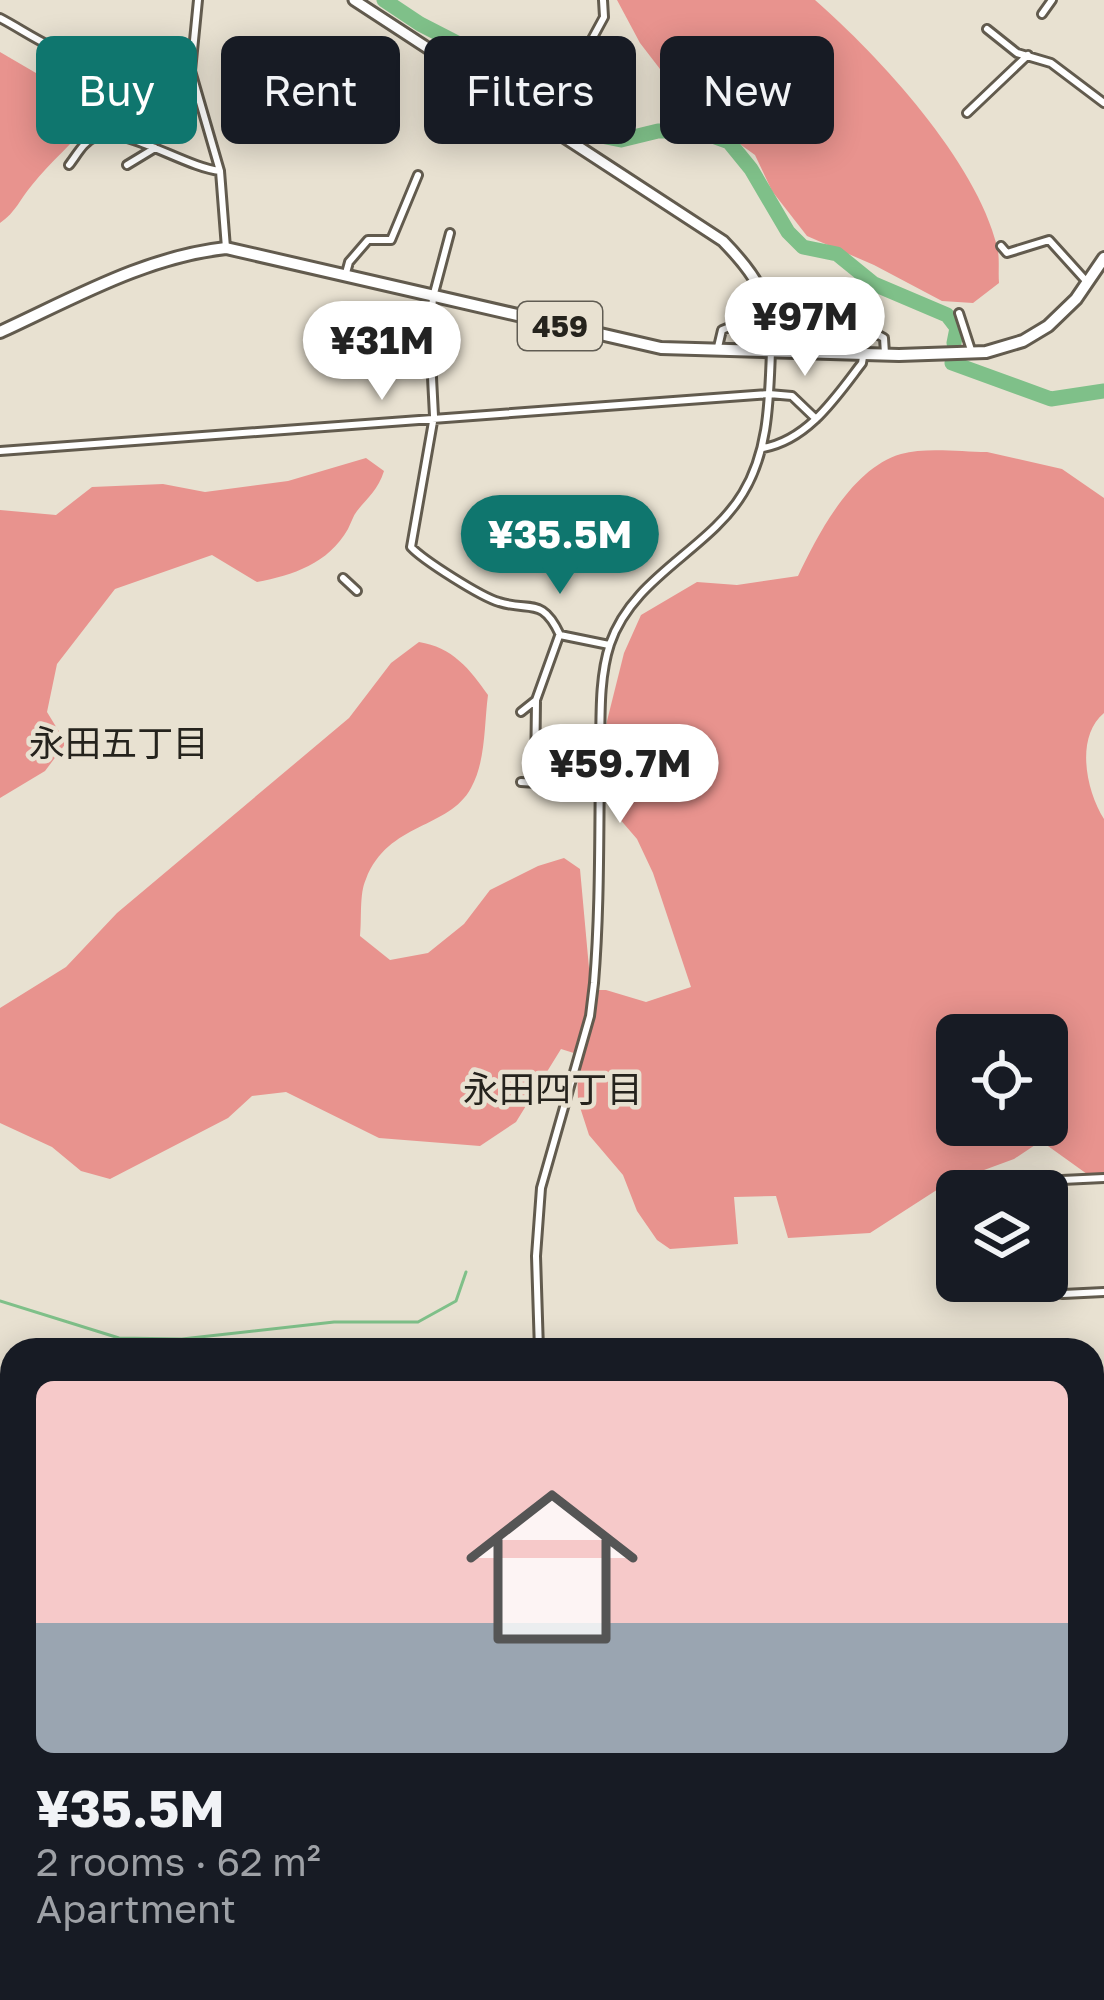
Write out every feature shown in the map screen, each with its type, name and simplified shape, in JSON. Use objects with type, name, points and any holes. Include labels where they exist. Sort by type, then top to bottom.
[{"type":"highway","name":"459","points":[[0,332],[143,267],[190,252],[226,248],[661,348],[972,353],[1037,333],[1076,299],[1104,258]]},
{"type":"street","points":[[194,36],[198,0]]},
{"type":"street","points":[[355,0],[424,46]]},
{"type":"street","points":[[594,36],[604,17],[603,0]]},
{"type":"street","points":[[1042,14],[1052,0]]},
{"type":"street","points":[[0,18],[36,37]]},
{"type":"street","points":[[987,29],[1010,48],[1051,63],[1104,103]]},
{"type":"street","points":[[967,113],[1028,55]]},
{"type":"street","points":[[197,92],[220,171],[226,248]]},
{"type":"street","points":[[69,165],[87,142],[106,133],[155,148],[197,169],[220,171]]},
{"type":"street","points":[[539,1338],[536,1256],[541,1188],[590,1016],[594,983],[601,706],[610,645],[650,585],[743,494],[763,448],[772,350],[771,320],[759,284],[723,241],[572,144]]},
{"type":"street","points":[[127,165],[155,148]]},
{"type":"street","points":[[345,275],[349,262],[368,240],[391,240],[418,175]]},
{"type":"street","points":[[450,233],[433,297],[433,420],[413,551],[495,602],[543,611],[560,635],[610,645]]},
{"type":"street","points":[[1001,246],[1007,253],[1049,240],[1087,283]]},
{"type":"street","points":[[759,284],[771,283],[884,338],[886,354]]},
{"type":"street","points":[[959,313],[972,353]]},
{"type":"street","points":[[718,351],[722,330],[754,317]]},
{"type":"street","points":[[763,448],[816,419],[862,363],[863,353]]},
{"type":"street","points":[[0,451],[769,394],[792,396],[816,419]]},
{"type":"street","points":[[343,578],[357,592]]},
{"type":"street","points":[[535,784],[536,700],[560,635]]},
{"type":"street","points":[[521,712],[536,700]]},
{"type":"street","points":[[521,782],[600,788]]},
{"type":"street","points":[[1068,1180],[1104,1178]]},
{"type":"street","points":[[1068,1294],[1104,1292]]},
{"type":"shaded area","points":[[617,0],[815,0],[896,80],[947,146],[986,213],[998,250],[999,283],[973,303],[942,301],[807,236],[772,191],[755,155],[740,144],[834,144],[834,36],[660,36],[660,69]]},
{"type":"shaded area","points":[[0,52],[36,73],[36,144],[70,144],[0,223]]},
{"type":"shaded area","points":[[921,451],[987,452],[1062,469],[1104,498],[1104,713],[1089,736],[1086,764],[1092,794],[1104,819],[1104,1174],[1087,1174],[1048,1146],[1068,1146],[1068,1014],[936,1014],[936,1146],[1034,1146],[984,1170],[936,1170],[936,1190],[870,1233],[788,1238],[776,1196],[734,1197],[738,1244],[670,1249],[657,1240],[637,1211],[623,1175],[589,1135],[578,1101],[577,1054],[561,1049],[516,1122],[480,1146],[379,1138],[286,1092],[252,1096],[228,1118],[110,1179],[81,1171],[52,1147],[0,1123],[0,1008],[66,967],[117,913],[349,718],[391,663],[419,642],[459,661],[488,695],[482,755],[471,788],[461,801],[403,836],[376,860],[364,885],[360,936],[390,960],[428,953],[464,924],[490,890],[564,858],[580,869],[591,990],[646,1002],[691,987],[653,873],[637,839],[600,787],[604,733],[624,653],[641,615],[697,582],[737,585],[798,576],[852,488],[883,462]]},
{"type":"shaded area","points":[[366,458],[384,471],[379,483],[340,541],[308,566],[257,582],[212,555],[115,589],[57,664],[47,712],[66,743],[45,771],[0,798],[0,510],[56,515],[92,487],[163,484],[205,492],[288,481]]},
{"type":"waterway","points":[[384,0],[490,60],[542,106],[586,133],[621,140],[680,131],[729,142],[788,232],[803,247],[837,254],[874,284],[947,315],[957,328],[954,343]]},
{"type":"waterway","points":[[952,363],[1051,399],[1104,391]]},
{"type":"waterway","points":[[191,1338],[334,1322],[418,1322],[456,1301],[466,1272]]},
{"type":"waterway","points":[[0,1301],[119,1338]]},
{"type":"district","name":"永田五丁目","points":[[119,742]]},
{"type":"district","name":"永田四丁目","points":[[553,1088]]}]
